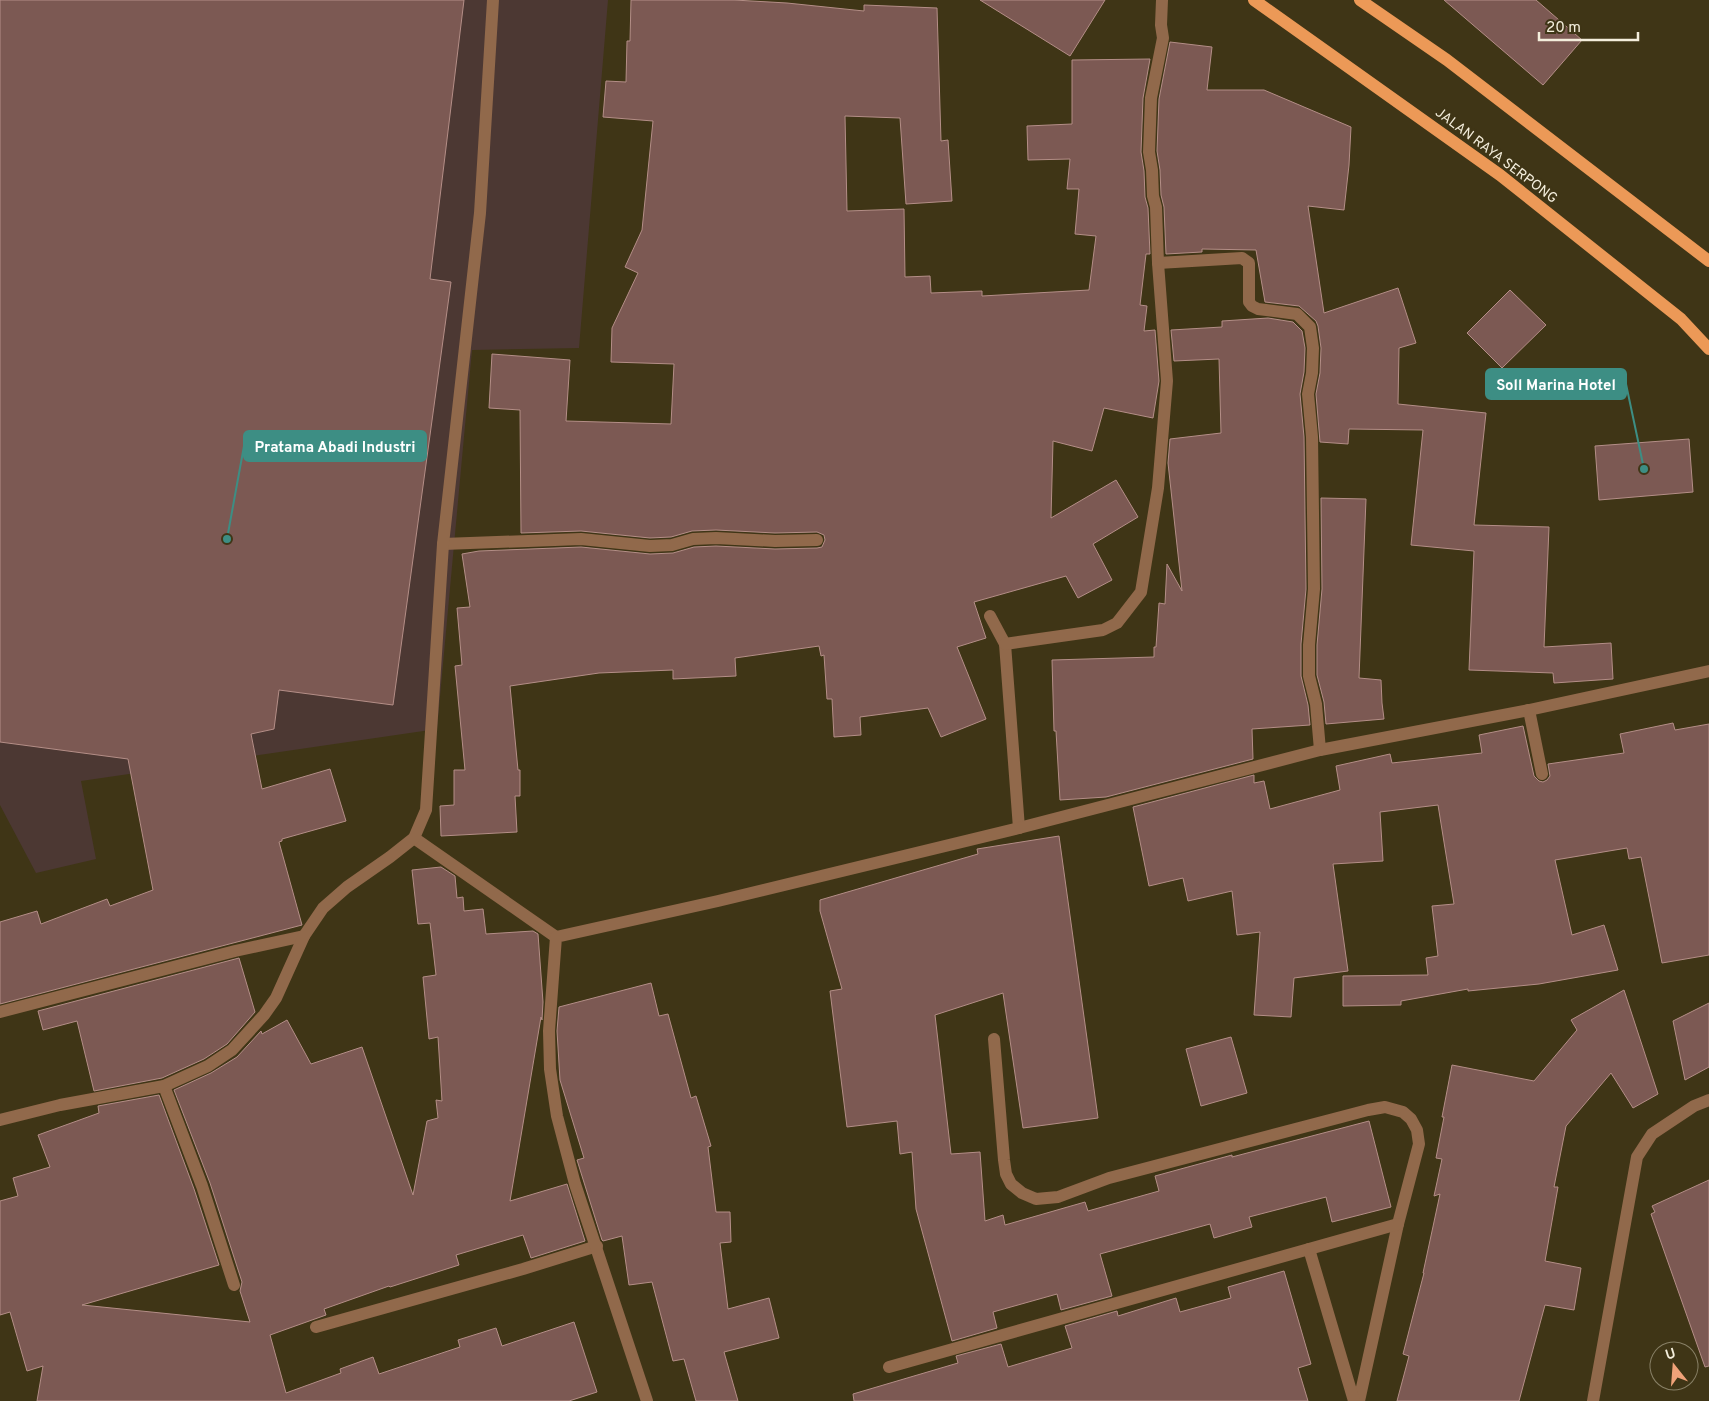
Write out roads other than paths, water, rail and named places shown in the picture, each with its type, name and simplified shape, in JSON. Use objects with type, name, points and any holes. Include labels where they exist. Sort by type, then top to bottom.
[{"type":"main road","name":"JALAN RAYA SERPONG","points":[[1254,0],[1500,175],[1680,319],[1709,349]]},
{"type":"main road","points":[[1360,0],[1447,60],[1709,261]]},
{"type":"street","points":[[0,1120],[60,1105],[164,1086],[208,1066],[232,1050],[264,1015],[276,998],[304,936],[323,908],[414,838],[426,810],[443,544],[480,213],[493,0]]},
{"type":"street","points":[[1005,644],[1103,630],[1117,623],[1141,592],[1158,488],[1167,381],[1158,263],[1156,207],[1153,196],[1149,152],[1150,98],[1163,38],[1161,25],[1162,0]]},
{"type":"street","points":[[1158,263],[1242,258],[1250,264],[1249,302],[1252,306],[1258,309],[1297,314],[1310,327],[1313,348],[1312,373],[1308,394],[1312,437],[1314,589],[1309,653],[1310,676],[1316,704],[1320,750]]},
{"type":"street","points":[[443,544],[582,539],[650,546],[672,545],[693,539],[716,538],[775,541],[817,540]]},
{"type":"street","points":[[990,616],[1005,644],[1019,828]]},
{"type":"street","points":[[414,838],[556,937],[1019,828],[1320,750],[1529,710],[1709,670]]},
{"type":"street","points":[[1529,710],[1542,774]]},
{"type":"street","points":[[0,1012],[235,951],[304,936]]},
{"type":"street","points":[[556,937],[549,1031],[550,1068],[557,1116],[575,1184],[647,1401]]},
{"type":"street","points":[[994,1039],[1006,1174],[1011,1184],[1022,1193],[1036,1199],[1058,1197],[1108,1178],[1368,1110],[1385,1107],[1403,1112],[1411,1119],[1417,1130],[1420,1144],[1398,1224],[1359,1401]]},
{"type":"street","points":[[164,1086],[202,1186],[234,1285]]},
{"type":"street","points":[[1593,1401],[1637,1157],[1652,1134],[1694,1106],[1709,1100]]},
{"type":"street","points":[[889,1367],[1398,1224]]},
{"type":"street","points":[[316,1327],[523,1269],[597,1246]]},
{"type":"street","points":[[1309,1248],[1354,1401]]},
{"type":"place","name":"Soll Marina Hotel","points":[[1644,469]]},
{"type":"place","name":"Pratama Abadi Industri","points":[[227,539]]}]
